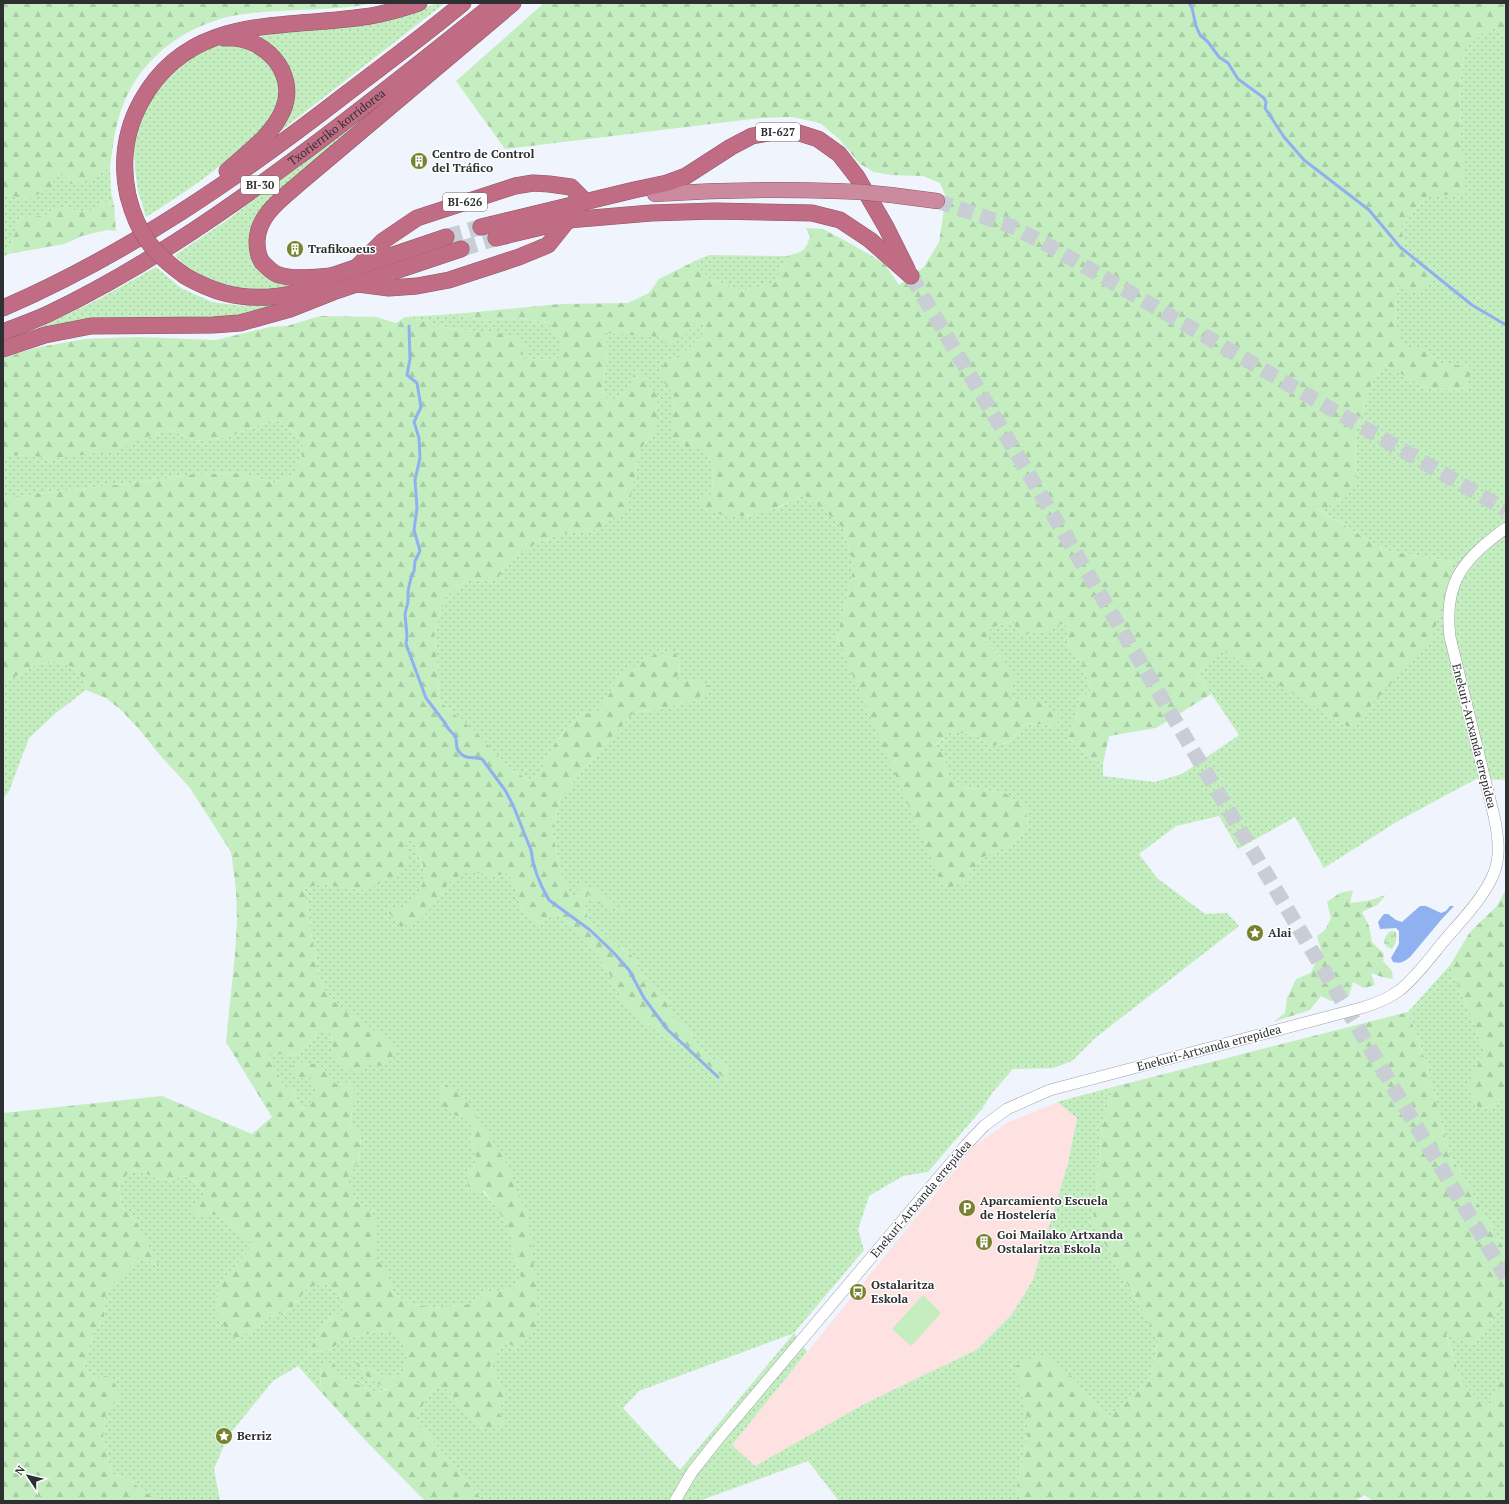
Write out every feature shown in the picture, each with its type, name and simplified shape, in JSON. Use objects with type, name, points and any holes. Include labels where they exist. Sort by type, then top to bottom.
[{"type":"highway","points":[[333,292],[296,293],[272,297],[247,298],[204,287],[168,264],[152,248],[145,238],[134,216],[128,196],[124,164],[133,115],[154,81],[170,64],[185,52],[211,40],[232,32],[254,27],[364,17],[419,3]]},
{"type":"highway","name":"Txorierriko korridorea","points":[[3,308],[50,287],[162,226],[263,157],[463,3]]},
{"type":"highway","name":"Txorierriko korridorea","points":[[3,332],[47,314],[87,294],[139,265],[198,228],[252,191],[324,138],[495,3]]},
{"type":"highway","points":[[331,276],[290,277],[277,275],[267,268],[259,257],[257,245],[257,231],[264,217],[279,201],[302,181],[513,3]]},
{"type":"highway","points":[[162,226],[258,145],[284,109],[286,89],[285,81],[280,66],[269,52],[259,45],[249,41],[231,38],[211,40]]},
{"type":"highway","name":"BI-627","points":[[568,220],[651,213],[715,211],[812,213],[840,220],[870,240],[911,276],[886,227],[857,177],[839,154],[818,139],[796,132],[774,132],[752,136],[686,176],[667,183],[585,201]]},
{"type":"highway","name":"BI-626","points":[[356,268],[383,241],[417,218],[515,186],[533,183],[571,187],[585,201]]},
{"type":"highway","name":"BI-626","points":[[482,227],[585,201],[717,190],[769,189],[861,192],[937,201]]},
{"type":"highway","name":"BI-626","points":[[496,238],[568,220],[655,194]]},
{"type":"highway","points":[[358,284],[390,288],[417,286],[449,280],[519,257],[548,245],[568,220]]},
{"type":"highway","name":"BI-626","points":[[331,276],[446,237]]},
{"type":"highway","points":[[3,349],[45,335],[92,326],[213,325],[240,323],[290,309],[333,292],[461,248]]},
{"type":"highway","points":[[296,293],[331,276]]},
{"type":"street","name":"Enekuri-Artxanda errepidea","points":[[676,1501],[692,1472],[719,1438],[902,1220],[966,1145],[984,1126],[1007,1109],[1050,1090],[1361,1008],[1384,1000],[1400,990],[1422,967],[1475,904],[1490,882],[1497,862],[1498,841],[1494,816],[1450,637],[1448,619],[1449,599],[1454,583],[1462,569],[1474,554],[1506,528]]},
{"type":"shaded area","points":[[1057,1102],[1077,1118],[1068,1163],[1033,1280],[1012,1314],[976,1350],[866,1403],[755,1466],[732,1445],[974,1146],[1007,1123]]},
{"type":"green space","points":[[3,3],[374,3],[342,8],[244,14],[224,18],[188,32],[171,43],[156,56],[143,70],[132,87],[123,105],[118,120],[110,167],[93,179],[71,184],[59,170],[51,188],[28,199],[3,194]]},
{"type":"green space","points":[[438,3],[445,3],[269,140],[289,108],[295,90],[295,81],[289,67],[278,54],[262,40],[261,35],[269,30],[324,29],[360,25],[419,10]]},
{"type":"green space","points":[[544,3],[1506,3],[1506,37],[1491,26],[1465,49],[1460,85],[1461,138],[1466,194],[1427,196],[1401,227],[1405,248],[1436,279],[1416,294],[1398,285],[1395,321],[1401,345],[1423,349],[1440,363],[1472,367],[1466,390],[1428,389],[1383,364],[1369,389],[1355,436],[1356,481],[1340,504],[1318,509],[1384,550],[1454,562],[1432,639],[1350,728],[1223,651],[1198,674],[1211,694],[1156,728],[1109,736],[1103,764],[1090,757],[1066,736],[1076,719],[1080,696],[1091,692],[1082,662],[1069,646],[1066,622],[1040,633],[1017,634],[1014,621],[990,628],[986,642],[1003,659],[1015,679],[1009,701],[1037,701],[1063,716],[1055,726],[1026,723],[1008,743],[989,746],[976,735],[951,732],[935,745],[945,757],[947,775],[964,787],[1005,793],[1027,808],[1026,831],[1010,845],[983,857],[961,884],[944,889],[837,638],[854,566],[844,529],[821,507],[804,495],[775,508],[744,516],[720,514],[713,512],[697,503],[713,493],[712,464],[704,447],[690,449],[673,438],[674,395],[659,376],[665,362],[684,353],[704,333],[703,319],[671,347],[658,337],[605,333],[607,360],[602,389],[608,403],[629,389],[636,368],[658,397],[657,426],[640,450],[628,508],[598,529],[560,534],[537,543],[507,561],[497,581],[467,580],[446,596],[434,633],[438,669],[439,701],[479,735],[507,766],[528,780],[540,774],[555,743],[571,723],[580,716],[599,711],[622,673],[654,655],[675,652],[680,664],[676,683],[691,678],[714,688],[695,700],[659,709],[634,712],[582,771],[560,800],[552,830],[561,873],[572,899],[582,885],[603,893],[626,912],[601,905],[588,894],[584,911],[593,926],[632,956],[646,982],[665,998],[674,1018],[691,1033],[696,1046],[709,1057],[727,1066],[729,1082],[696,1055],[665,1037],[642,1020],[622,999],[607,969],[587,939],[558,913],[538,923],[521,909],[517,890],[508,873],[496,876],[467,871],[449,882],[440,898],[422,918],[401,927],[385,908],[403,908],[421,891],[423,882],[423,865],[414,841],[403,840],[410,856],[402,873],[365,890],[338,887],[323,883],[304,889],[318,974],[324,989],[336,1003],[396,1046],[394,1058],[383,1067],[369,1061],[358,1073],[341,1067],[333,1053],[331,1034],[319,1028],[314,1040],[294,1056],[284,1054],[267,1054],[284,1087],[295,1092],[297,1105],[304,1109],[316,1096],[316,1086],[310,1077],[296,1078],[286,1069],[302,1062],[320,1065],[336,1084],[349,1082],[358,1095],[352,1109],[351,1125],[361,1137],[359,1160],[346,1181],[356,1201],[370,1210],[376,1222],[376,1260],[388,1269],[385,1280],[391,1283],[394,1294],[409,1303],[433,1308],[470,1304],[484,1294],[512,1288],[521,1278],[518,1265],[513,1256],[514,1238],[496,1206],[484,1191],[469,1190],[466,1173],[474,1169],[476,1155],[470,1141],[474,1130],[466,1118],[454,1115],[441,1104],[441,1089],[450,1083],[462,1095],[506,1162],[528,1217],[538,1302],[537,1328],[518,1349],[504,1341],[490,1366],[507,1396],[498,1411],[506,1425],[483,1429],[440,1383],[429,1394],[415,1419],[483,1501],[425,1501],[365,1440],[320,1391],[321,1365],[334,1363],[340,1377],[377,1393],[388,1389],[368,1378],[355,1362],[389,1379],[404,1373],[408,1356],[399,1335],[381,1330],[344,1339],[331,1349],[308,1353],[326,1321],[342,1312],[343,1296],[325,1283],[307,1288],[291,1309],[268,1318],[237,1340],[223,1325],[214,1306],[220,1283],[254,1245],[218,1214],[195,1217],[193,1206],[208,1192],[187,1176],[162,1180],[133,1169],[119,1182],[121,1206],[138,1224],[159,1267],[141,1255],[106,1291],[104,1317],[92,1336],[84,1367],[94,1379],[110,1375],[121,1395],[106,1413],[103,1438],[112,1474],[126,1478],[158,1501],[3,1501],[3,1113],[162,1096],[252,1134],[272,1117],[226,1042],[237,920],[236,889],[231,852],[190,788],[121,710],[106,698],[86,690],[85,680],[73,667],[55,662],[38,664],[3,683],[3,498],[194,474],[242,473],[274,483],[294,474],[302,457],[302,438],[276,420],[222,438],[195,441],[169,429],[114,451],[50,459],[30,455],[3,456],[3,358],[35,348],[85,339],[138,337],[216,340],[270,327],[287,326],[320,316],[376,317],[396,323],[405,317],[426,321],[441,327],[479,332],[495,332],[518,338],[530,347],[517,357],[538,360],[559,358],[559,337],[548,323],[517,318],[483,321],[455,314],[560,304],[628,303],[649,293],[659,279],[693,262],[710,279],[741,291],[774,284],[787,256],[799,252],[807,245],[810,236],[806,228],[823,229],[884,263],[899,285],[924,267],[939,242],[946,197],[940,183],[923,176],[890,175],[874,172],[860,164],[839,139],[820,123],[792,117],[760,118],[505,149],[456,81]]},
{"type":"green space","points":[[1491,26],[1506,37],[1506,780],[1476,779],[1398,821],[1324,868],[1295,817],[1238,849],[1219,816],[1176,826],[1139,854],[1157,878],[1205,914],[1227,913],[1239,926],[1094,1039],[1072,1061],[1053,1068],[1013,1069],[992,1093],[982,1109],[928,1172],[903,1176],[869,1196],[858,1229],[864,1250],[794,1333],[807,1352],[732,1445],[755,1466],[866,1403],[976,1350],[1012,1314],[1033,1280],[1068,1163],[1077,1118],[1057,1102],[1113,1087],[1102,1128],[1093,1223],[1159,1340],[1150,1378],[1107,1419],[1075,1379],[1016,1366],[1029,1427],[1016,1491],[1028,1501],[839,1501],[808,1461],[699,1501],[483,1501],[415,1419],[429,1394],[440,1383],[483,1429],[498,1411],[507,1396],[490,1366],[504,1341],[518,1349],[528,1217],[462,1095],[454,1115],[466,1118],[474,1130],[470,1141],[476,1155],[474,1169],[466,1173],[496,1206],[514,1238],[513,1256],[518,1265],[521,1278],[512,1288],[484,1294],[470,1304],[433,1308],[409,1303],[394,1294],[391,1283],[384,1280],[376,1260],[370,1210],[356,1201],[346,1181],[359,1160],[361,1137],[351,1125],[352,1109],[357,1095],[336,1084],[320,1065],[296,1078],[310,1077],[316,1086],[316,1096],[305,1109],[297,1105],[295,1092],[284,1087],[266,1053],[294,1056],[314,1040],[319,1028],[331,1034],[333,1053],[336,1003],[324,989],[318,974],[304,889],[323,883],[338,887],[365,890],[380,882],[403,839],[414,841],[421,859],[424,872],[424,884],[421,893],[403,908],[401,927],[440,898],[449,882],[467,870],[496,876],[508,873],[517,890],[521,909],[538,923],[558,913],[587,939],[607,969],[622,999],[642,1020],[665,1037],[696,1055],[728,1081],[727,1066],[709,1057],[696,1046],[691,1033],[674,1018],[665,998],[646,982],[632,956],[593,926],[584,911],[588,894],[582,885],[572,900],[561,873],[552,830],[560,800],[582,771],[634,712],[659,709],[695,700],[713,688],[676,683],[680,665],[622,673],[599,711],[580,716],[571,723],[555,743],[540,774],[528,780],[507,766],[479,735],[439,701],[438,669],[434,633],[446,596],[467,580],[497,581],[507,561],[537,543],[560,534],[598,529],[635,478],[640,450],[657,426],[629,389],[608,403],[602,389],[607,360],[605,332],[658,337],[703,319],[704,333],[684,353],[665,362],[674,395],[673,438],[704,446],[712,464],[713,493],[698,503],[748,516],[779,507],[804,495],[821,507],[844,529],[854,566],[837,639],[961,884],[983,857],[1010,845],[1026,831],[1027,809],[1005,793],[964,787],[947,775],[945,757],[935,746],[951,732],[976,735],[989,746],[1008,743],[1026,723],[1055,726],[1037,701],[1009,701],[1003,659],[986,642],[990,628],[1014,621],[1040,633],[1066,621],[1069,646],[1082,662],[1091,692],[1080,696],[1076,719],[1066,736],[1090,757],[1103,764],[1103,776],[1155,782],[1182,774],[1239,735],[1198,674],[1223,650],[1350,728],[1454,562],[1384,550],[1317,508],[1356,481],[1355,436],[1369,389],[1383,364],[1428,389],[1466,390],[1471,367],[1440,363],[1423,349],[1401,346],[1395,321],[1398,284],[1435,279],[1405,248],[1401,227],[1427,196],[1461,138],[1460,85],[1465,48]],"holes":[[[794,1333],[680,1470],[623,1408],[639,1391]]]},
{"type":"green space","points":[[215,44],[245,47],[257,51],[263,56],[276,76],[278,83],[278,97],[274,111],[264,128],[249,142],[205,178],[146,217],[138,191],[135,169],[134,151],[136,128],[156,88],[187,58]]},
{"type":"green space","points":[[432,64],[263,210],[253,255],[292,285],[267,291],[239,289],[207,278],[187,267],[175,255],[226,221]]},
{"type":"green space","points":[[110,167],[111,192],[114,205],[105,202],[97,210],[77,212],[66,206],[46,215],[20,219],[8,254],[3,257],[3,194],[28,199],[59,170],[93,179]]},
{"type":"green space","points":[[105,202],[114,205],[116,231],[107,230],[82,236],[64,244],[8,254],[20,219],[46,215],[66,206],[77,212],[97,210]]},
{"type":"green space","points":[[709,255],[787,256],[774,284],[741,291],[710,279],[693,262]]},
{"type":"green space","points":[[156,267],[181,288],[212,302],[243,306],[282,304],[237,316],[33,331],[97,300]]},
{"type":"green space","points":[[455,314],[483,321],[517,318],[548,323],[559,337],[559,358],[538,360],[516,357],[495,332],[479,332],[441,327],[426,321],[405,317]]},
{"type":"green space","points":[[276,420],[302,438],[302,457],[294,474],[274,483],[242,473],[194,474],[3,498],[3,456],[30,455],[50,459],[147,437],[169,429],[195,441],[222,438]]},
{"type":"green space","points":[[55,662],[73,667],[85,680],[86,690],[56,713],[29,738],[9,791],[3,799],[3,683],[38,664]]},
{"type":"green space","points":[[1506,889],[1506,1100],[1480,1111],[1467,1087],[1485,1051],[1450,965],[1470,932],[1497,906]]},
{"type":"green space","points":[[1353,890],[1350,903],[1367,901],[1386,895],[1377,905],[1362,912],[1369,926],[1372,942],[1384,954],[1383,961],[1392,971],[1393,979],[1371,973],[1375,985],[1364,988],[1353,982],[1349,996],[1331,1001],[1321,996],[1310,1010],[1273,1022],[1285,1013],[1287,998],[1296,979],[1311,973],[1321,950],[1317,936],[1325,930],[1331,918],[1327,902],[1340,893]]},
{"type":"green space","points":[[1389,932],[1396,932],[1396,937],[1392,949],[1387,947],[1384,943]]},
{"type":"green space","points":[[1450,965],[1485,1051],[1480,1111],[1506,1100],[1506,1252],[1449,1153],[1426,1063],[1408,1012]]},
{"type":"green space","points":[[1408,1012],[1426,1063],[1449,1153],[1506,1252],[1506,1299],[1473,1345],[1446,1333],[1462,1383],[1488,1408],[1506,1370],[1506,1501],[1374,1501],[1364,1495],[1355,1501],[1028,1501],[1016,1491],[1029,1427],[1015,1366],[1043,1355],[1075,1379],[1107,1419],[1150,1378],[1159,1340],[1093,1223],[1102,1128],[1113,1087]]},
{"type":"green space","points":[[133,1169],[162,1180],[187,1176],[208,1192],[218,1214],[254,1245],[220,1283],[237,1340],[268,1318],[291,1309],[307,1288],[325,1283],[343,1296],[342,1312],[326,1321],[308,1353],[331,1349],[344,1339],[381,1330],[399,1335],[408,1356],[404,1373],[389,1379],[356,1363],[368,1378],[388,1388],[377,1393],[340,1377],[321,1365],[320,1391],[298,1366],[273,1381],[228,1436],[214,1469],[220,1501],[158,1501],[126,1478],[112,1474],[103,1438],[106,1413],[94,1379],[84,1367],[92,1336],[104,1317],[106,1291],[141,1255],[158,1267],[138,1224],[121,1206],[119,1182]]},
{"type":"green space","points":[[923,1295],[941,1313],[911,1346],[892,1329]]},
{"type":"green space","points":[[1506,1299],[1506,1370],[1488,1408],[1462,1383],[1446,1332],[1473,1345]]},
{"type":"water","points":[[1420,906],[1426,906],[1441,913],[1446,911],[1450,906],[1454,906],[1410,957],[1402,962],[1393,962],[1391,958],[1399,944],[1399,931],[1396,928],[1380,929],[1378,922],[1384,914],[1388,914],[1396,920],[1402,922]]},
{"type":"waterway","points":[[1189,3],[1192,8],[1196,26],[1200,35],[1208,42],[1219,57],[1228,63],[1238,79],[1264,98],[1266,102],[1265,108],[1284,137],[1304,160],[1369,210],[1400,247],[1472,305],[1506,325]]},
{"type":"waterway","points":[[409,326],[410,359],[407,375],[417,383],[421,407],[414,422],[419,438],[420,458],[415,480],[417,508],[414,530],[420,551],[415,561],[414,571],[408,591],[408,602],[405,614],[407,636],[406,644],[426,698],[455,736],[459,752],[468,757],[482,759],[505,790],[513,805],[531,850],[537,875],[549,900],[590,930],[613,952],[629,970],[644,998],[667,1029],[718,1077]]},
{"type":"tunnel","points":[[937,201],[1011,226],[1046,244],[1506,510]]},
{"type":"tunnel","points":[[446,237],[481,227]]},
{"type":"tunnel","points":[[461,249],[496,238]]},
{"type":"tunnel","points":[[911,276],[1506,1277]]},
{"type":"place","name":"Centro de Control del Tráfico","points":[[419,161]]},
{"type":"place","name":"Trafikoaeus","points":[[295,249]]},
{"type":"place","name":"Alai","points":[[1255,933]]},
{"type":"place","name":"Aparcamiento Escuela de Hostelería","points":[[967,1208]]},
{"type":"place","name":"Goi Mailako Artxanda Ostalaritza Eskola","points":[[984,1242]]},
{"type":"place","name":"Ostalaritza Eskola","points":[[858,1292]]},
{"type":"place","name":"Berriz","points":[[224,1436]]}]
